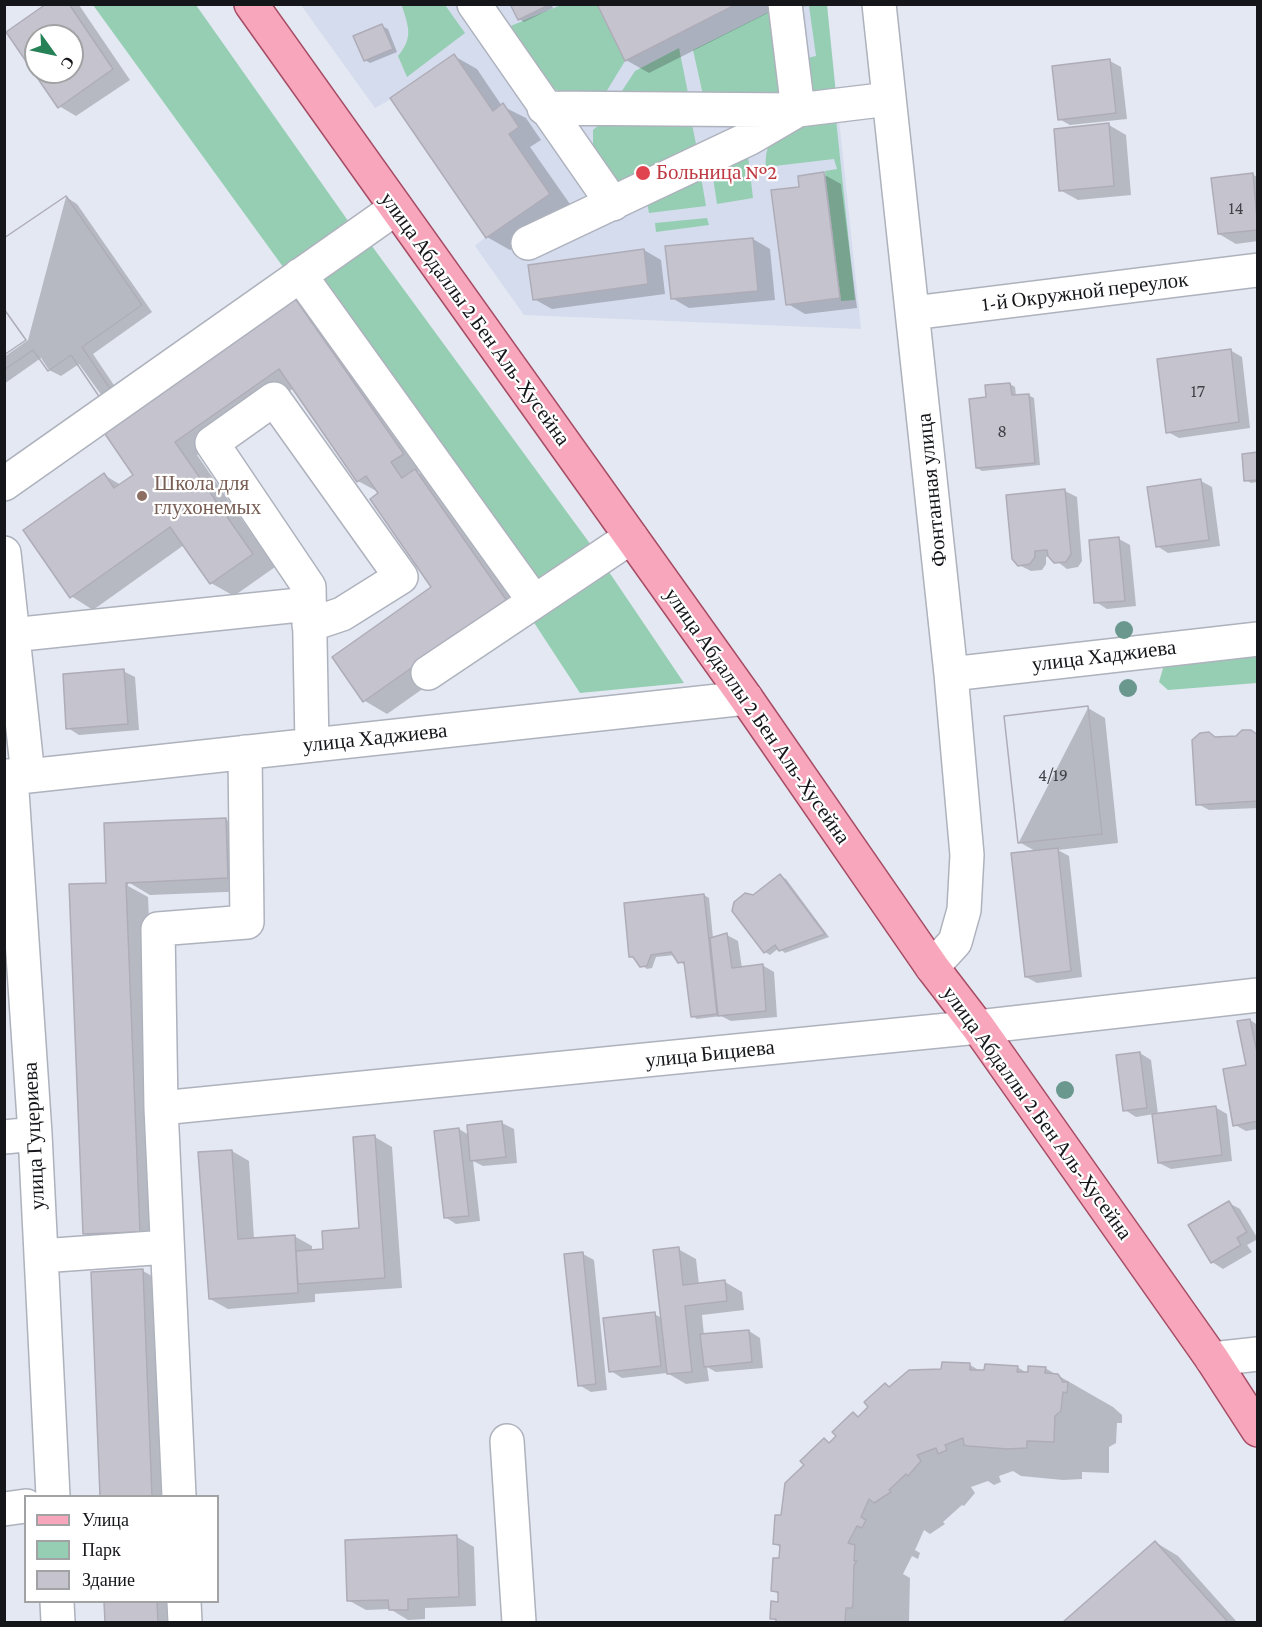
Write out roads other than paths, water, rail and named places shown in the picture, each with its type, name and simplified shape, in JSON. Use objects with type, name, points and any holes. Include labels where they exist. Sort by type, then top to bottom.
[{"type":"main road","name":"улица Абдаллы 2 Бен Аль-Хусейна","points":[[251,4],[746,698],[932,967],[978,1027],[1212,1359],[1257,1430]]},
{"type":"street","points":[[474,4],[544,108],[613,204]]},
{"type":"street","points":[[785,4],[798,110]]},
{"type":"street","name":"Фонтанная улица","points":[[879,4],[951,674],[967,855],[964,910],[955,942],[932,967]]},
{"type":"street","points":[[544,108],[798,110],[889,99]]},
{"type":"street","points":[[528,243],[750,138],[798,110]]},
{"type":"street","points":[[4,484],[396,208]]},
{"type":"street","name":"1-й Окружной переулок","points":[[913,313],[1257,270]]},
{"type":"street","points":[[300,275],[534,601]]},
{"type":"street","points":[[12,635],[309,615],[342,614],[401,577],[274,399],[212,443],[309,587],[309,615],[312,745]]},
{"type":"street","points":[[428,674],[631,537]]},
{"type":"street","name":"улица Гуцериева","points":[[4,553],[12,635],[20,1135],[41,1256],[53,1495]]},
{"type":"street","name":"улица Хаджиева","points":[[951,674],[1257,639]]},
{"type":"street","name":"улица Хаджиева","points":[[14,776],[746,698]]},
{"type":"street","points":[[179,1495],[161,1108],[158,929],[247,922],[245,753]]},
{"type":"street","name":"улица Бициева","points":[[161,1108],[978,1027],[1257,995]]},
{"type":"street","points":[[41,1256],[167,1246]]},
{"type":"street","points":[[1212,1359],[1257,1354]]},
{"type":"street","points":[[507,1441],[519,1623]]},
{"type":"street","points":[[4,1509],[24,1506]]},
{"type":"street","points":[[57,1603],[58,1623]]},
{"type":"street","points":[[184,1603],[185,1623]]},
{"type":"place","name":"Больница №2","points":[[643,173]]},
{"type":"place","name":"Школа для глухонемых","points":[[142,496]]}]
